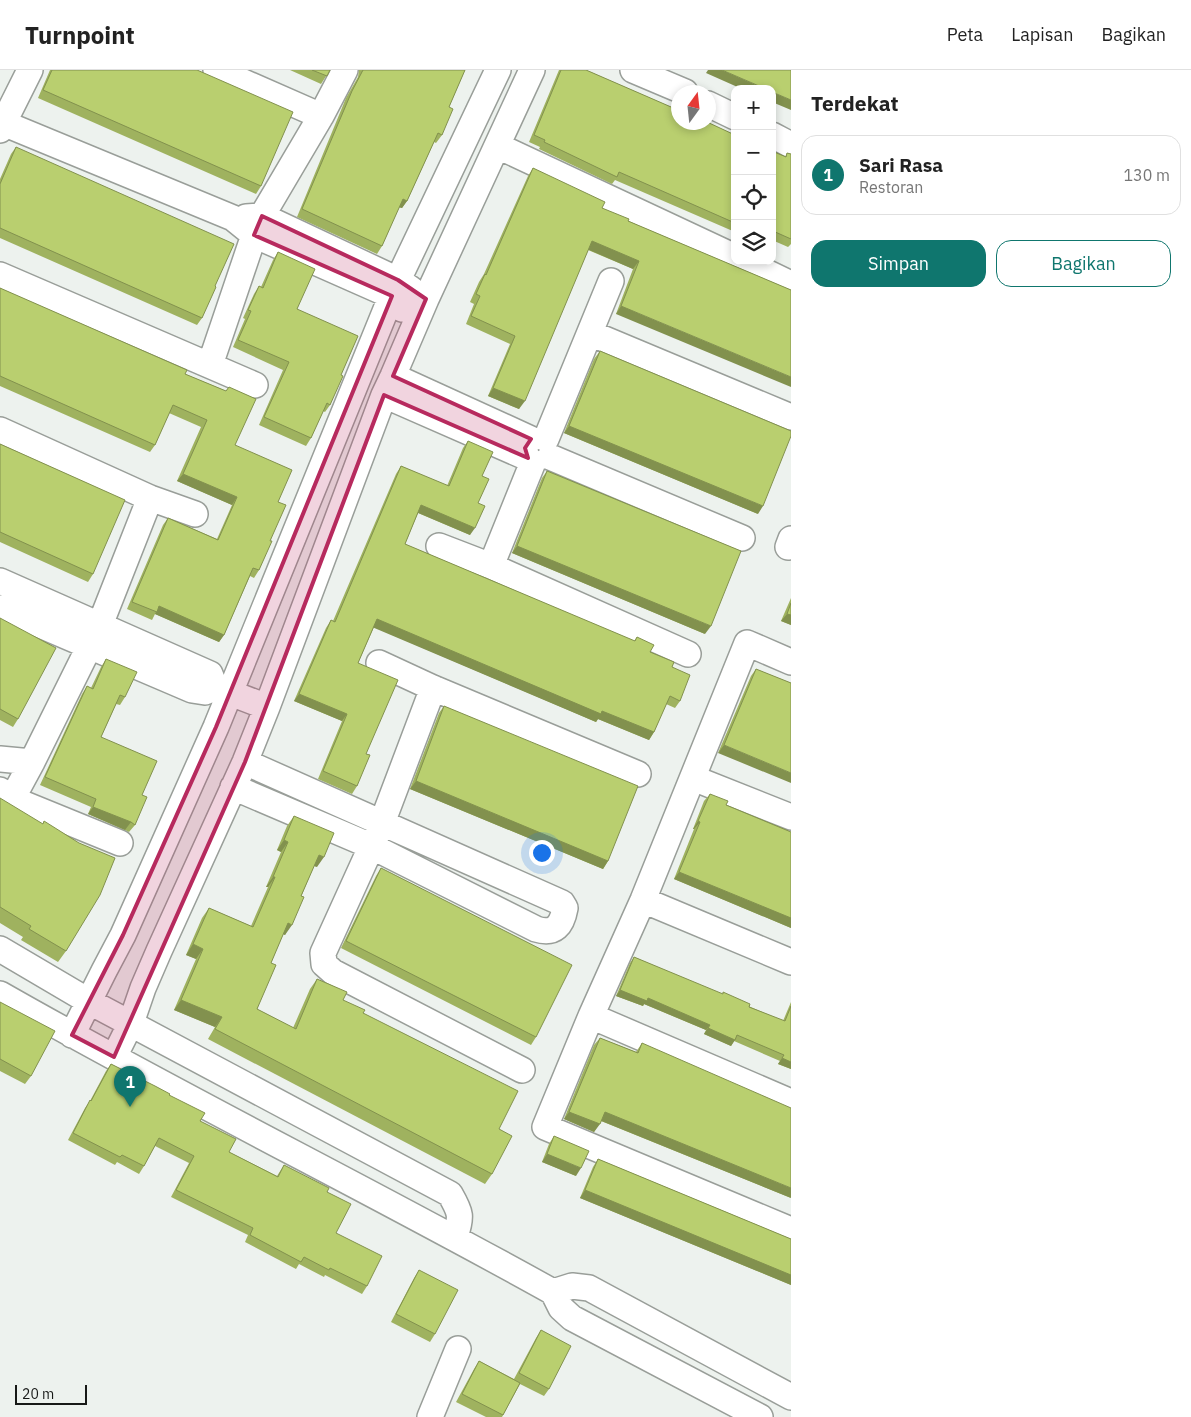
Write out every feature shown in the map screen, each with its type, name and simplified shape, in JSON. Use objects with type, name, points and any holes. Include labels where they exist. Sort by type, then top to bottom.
[{"type":"street","points":[[30,70],[2,126],[233,218],[258,226],[395,288],[426,299]]},
{"type":"street","points":[[216,70],[321,116]]},
{"type":"street","points":[[210,365],[258,226],[345,70]]},
{"type":"street","points":[[72,1036],[123,935],[216,727],[222,690],[395,288],[498,70]]},
{"type":"street","points":[[114,1058],[143,988],[249,752],[389,385],[426,299],[532,70]]},
{"type":"street","points":[[634,70],[675,82]]},
{"type":"street","points":[[716,108],[731,115]]},
{"type":"street","points":[[776,137],[791,144]]},
{"type":"street","points":[[498,146],[731,255]]},
{"type":"street","points":[[751,265],[791,284]]},
{"type":"street","points":[[0,275],[255,385]]},
{"type":"street","points":[[491,566],[610,281]]},
{"type":"street","points":[[395,288],[416,326]]},
{"type":"street","points":[[590,332],[791,417]]},
{"type":"street","points":[[389,385],[742,538]]},
{"type":"street","points":[[0,430],[150,498],[195,514]]},
{"type":"street","points":[[120,843],[6,795],[32,762],[95,636],[150,498]]},
{"type":"street","points":[[439,546],[491,566],[688,654]]},
{"type":"street","points":[[0,581],[43,600],[95,636]]},
{"type":"street","points":[[34,623],[43,600]]},
{"type":"street","points":[[0,608],[34,623],[95,636],[142,655],[192,690],[205,692],[222,690],[267,707]]},
{"type":"street","points":[[791,662],[747,643],[643,900],[591,1016],[545,1127],[791,1230]]},
{"type":"street","points":[[379,663],[433,688],[638,774]]},
{"type":"street","points":[[433,688],[382,823],[323,953],[324,964],[333,972],[522,1070]]},
{"type":"street","points":[[216,727],[249,752],[382,823],[562,903],[565,908],[561,923],[555,929],[545,932],[536,929],[371,846],[234,787]]},
{"type":"street","points":[[0,759],[32,762]]},
{"type":"street","points":[[693,778],[791,817]]},
{"type":"street","points":[[643,900],[791,962]]},
{"type":"street","points":[[123,935],[159,952]]},
{"type":"street","points":[[0,949],[90,1002],[450,1194],[459,1209],[460,1223],[455,1237]]},
{"type":"street","points":[[0,994],[72,1036],[455,1237],[553,1292],[561,1308],[572,1318],[760,1417]]},
{"type":"street","points":[[591,1016],[791,1102]]},
{"type":"street","points":[[553,1292],[572,1286],[588,1288],[791,1397]]},
{"type":"street","points":[[430,1417],[458,1349]]},
{"type":"highlighted area","points":[[262,216],[398,280],[426,299],[393,376],[531,439],[525,448],[528,458],[384,395],[245,762],[114,1057],[72,1035],[123,935],[216,727],[392,296],[254,235]]},
{"type":"building","points":[[52,70],[197,70],[293,112],[261,186],[43,90]]},
{"type":"building","points":[[312,70],[330,70],[327,76]]},
{"type":"building","points":[[363,70],[465,70],[449,107],[453,109],[442,135],[438,133],[407,201],[403,199],[382,246],[302,209],[352,91]]},
{"type":"building","points":[[561,70],[586,70],[671,107],[671,130],[716,130],[716,126],[731,133],[731,221],[619,172],[617,177],[544,142],[545,140],[534,135]]},
{"type":"building","points":[[722,70],[791,70],[791,100],[776,94],[776,85],[757,85]]},
{"type":"building","points":[[16,147],[234,244],[202,318],[0,228],[0,184]]},
{"type":"building","points":[[776,153],[786,157],[787,153],[791,154],[791,239],[776,232]]},
{"type":"building","points":[[533,168],[605,202],[602,208],[629,219],[628,221],[791,290],[791,377],[621,306],[639,261],[592,241],[525,401],[493,388],[515,336],[471,316],[480,296],[476,294]]},
{"type":"building","points":[[278,252],[315,269],[297,309],[358,336],[330,405],[327,403],[311,438],[264,417],[289,362],[238,340],[251,311],[248,310],[259,286],[263,288]]},
{"type":"building","points":[[0,288],[187,370],[185,374],[226,391],[229,387],[256,399],[235,445],[292,470],[278,502],[286,505],[270,541],[272,541],[259,570],[253,568],[224,635],[159,606],[157,612],[132,602],[168,518],[218,540],[237,497],[183,474],[207,420],[173,405],[155,445],[0,376]]},
{"type":"building","points":[[600,351],[791,431],[791,436],[763,506],[569,426]]},
{"type":"building","points":[[468,441],[493,452],[482,476],[489,479],[478,503],[485,506],[475,528],[421,505],[405,544],[635,641],[637,637],[654,645],[650,652],[674,662],[672,667],[690,675],[680,701],[670,696],[654,732],[602,711],[601,714],[377,619],[358,663],[398,680],[366,754],[370,755],[357,786],[323,771],[347,714],[299,694],[331,620],[335,622],[401,466],[449,486]]},
{"type":"building","points":[[0,444],[125,500],[93,574],[0,532]]},
{"type":"building","points":[[547,471],[741,551],[711,626],[517,546]]},
{"type":"building","points":[[791,603],[791,615],[787,614]]},
{"type":"building","points":[[0,618],[56,648],[18,719],[0,709]]},
{"type":"building","points":[[106,659],[137,672],[125,697],[120,695],[101,737],[157,761],[142,795],[147,797],[135,825],[93,807],[96,799],[45,777],[87,686],[93,689]]},
{"type":"building","points":[[756,669],[791,683],[791,773],[724,745]]},
{"type":"building","points":[[444,706],[638,786],[608,861],[416,781]]},
{"type":"building","points":[[710,794],[728,801],[726,805],[791,832],[791,918],[679,872]]},
{"type":"building","points":[[0,798],[43,824],[44,821],[79,843],[115,858],[100,895],[66,951],[29,929],[31,926],[0,907]]},
{"type":"building","points":[[294,816],[334,833],[324,857],[319,855],[301,896],[304,897],[292,925],[288,923],[271,963],[276,965],[257,1009],[296,1029],[317,979],[347,992],[343,1000],[365,1010],[363,1013],[518,1091],[499,1129],[512,1136],[492,1174],[215,1029],[222,1017],[181,1000],[203,949],[193,944],[209,908],[253,927],[288,842],[284,840]]},
{"type":"building","points":[[381,868],[572,965],[536,1037],[346,941]]},
{"type":"building","points":[[634,957],[723,994],[723,992],[750,1004],[749,1007],[785,1021],[791,1006],[791,1062],[782,1058],[784,1055],[737,1035],[735,1040],[708,1028],[710,1025],[648,998],[647,1001],[620,990]]},
{"type":"building","points":[[0,1002],[55,1031],[31,1076],[0,1059]]},
{"type":"building","points":[[600,1038],[638,1053],[642,1043],[791,1108],[791,1188],[605,1112],[600,1124],[569,1112]]},
{"type":"building","points":[[111,1064],[205,1113],[200,1121],[236,1139],[229,1152],[278,1177],[284,1165],[329,1188],[327,1192],[351,1204],[336,1233],[382,1256],[367,1286],[304,1257],[301,1262],[250,1235],[253,1228],[176,1190],[194,1156],[159,1138],[144,1166],[122,1155],[120,1157],[73,1133]]},
{"type":"building","points":[[554,1136],[589,1151],[581,1168],[547,1154]]},
{"type":"building","points":[[598,1159],[791,1239],[791,1275],[585,1190]]},
{"type":"building","points":[[419,1270],[458,1290],[435,1334],[396,1314]]},
{"type":"building","points":[[541,1330],[571,1346],[549,1389],[519,1373]]},
{"type":"building","points":[[479,1361],[520,1383],[503,1415],[462,1394]]},
{"type":"place","name":"Sari Rasa","points":[[130,1107]]}]
